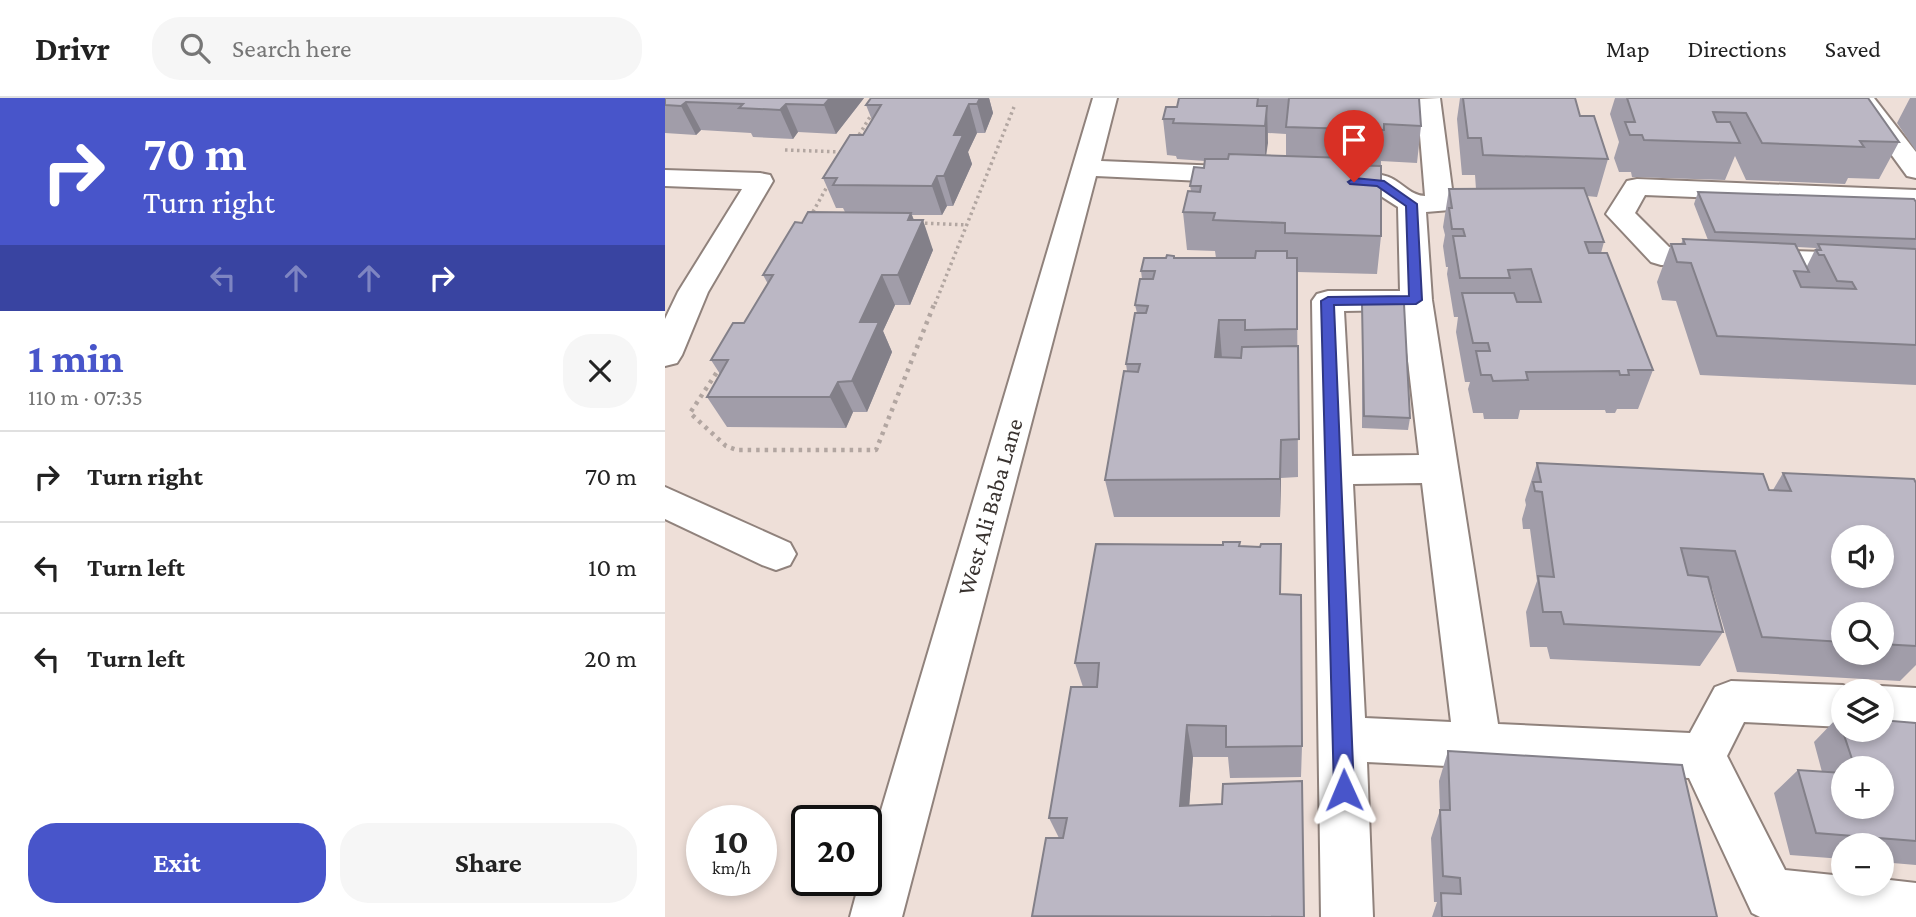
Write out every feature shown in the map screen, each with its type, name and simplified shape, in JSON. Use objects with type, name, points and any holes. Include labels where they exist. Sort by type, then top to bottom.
[{"type":"street","name":"West Ali Baba Lane","points":[[876,917],[1105,98]]},
{"type":"street","points":[[1862,98],[1916,170]]},
{"type":"street","points":[[1429,99],[1440,204],[1416,300],[1477,743]]},
{"type":"street","points":[[1085,168],[1380,183],[1440,204]]},
{"type":"street","points":[[665,178],[760,181],[693,292],[665,355]]},
{"type":"street","points":[[1916,198],[1637,187],[1606,213],[1661,256],[1916,264]]},
{"type":"street","points":[[1347,917],[1328,301],[1416,300]]},
{"type":"street","points":[[1333,470],[1440,469]]},
{"type":"street","points":[[665,502],[776,555]]},
{"type":"street","points":[[1703,756],[1731,701],[1831,705]]},
{"type":"street","points":[[1894,708],[1916,709]]},
{"type":"street","points":[[1343,739],[1477,743],[1703,756]]},
{"type":"street","points":[[1703,756],[1770,895],[1916,909]]},
{"type":"path","points":[[727,355],[690,413],[726,446],[737,450],[876,450],[1014,107]]},
{"type":"path","points":[[855,142],[875,109]]},
{"type":"path","points":[[783,150],[848,152],[842,163]]},
{"type":"path","points":[[809,218],[829,185]]},
{"type":"path","points":[[914,223],[967,225]]},
{"type":"building","points":[[665,98],[830,98],[824,105],[786,104],[780,110],[739,108],[743,104],[686,102],[681,106],[665,105]]},
{"type":"building","points":[[871,98],[980,98],[977,104],[969,104],[954,135],[963,135],[944,176],[937,176],[932,186],[833,185],[837,178],[823,178],[850,135],[863,135],[881,105],[866,105]]},
{"type":"building","points":[[1179,98],[1258,98],[1257,106],[1267,106],[1265,126],[1173,123],[1174,119],[1163,119],[1166,107],[1177,107]]},
{"type":"building","points":[[1289,98],[1419,98],[1421,126],[1384,124],[1384,130],[1286,127]]},
{"type":"building","points":[[1463,98],[1575,98],[1580,116],[1594,116],[1608,159],[1483,155],[1481,138],[1468,138]]},
{"type":"building","points":[[1627,98],[1868,98],[1899,142],[1860,141],[1864,147],[1762,143],[1746,113],[1713,112],[1717,122],[1730,122],[1740,143],[1644,140],[1642,135],[1630,135],[1625,122],[1635,122]]},
{"type":"building","points":[[1229,154],[1347,158],[1347,165],[1381,166],[1381,236],[1285,233],[1285,223],[1213,220],[1215,213],[1183,212],[1188,191],[1200,192],[1201,186],[1190,186],[1194,167],[1204,168],[1205,159],[1228,159]]},
{"type":"building","points":[[1584,188],[1604,242],[1585,242],[1589,253],[1607,253],[1653,370],[1628,370],[1629,375],[1620,375],[1619,371],[1526,372],[1528,380],[1493,381],[1491,375],[1481,375],[1476,351],[1490,351],[1488,343],[1473,343],[1462,293],[1514,293],[1517,302],[1541,302],[1531,269],[1508,270],[1510,278],[1460,278],[1453,236],[1465,236],[1463,229],[1452,229],[1449,189]]},
{"type":"building","points":[[1698,192],[1914,199],[1916,239],[1715,232]]},
{"type":"building","points":[[808,212],[911,213],[908,220],[923,220],[898,275],[882,275],[860,322],[879,322],[852,381],[838,382],[830,397],[707,397],[728,360],[711,360],[733,323],[744,323],[773,275],[763,275],[795,222],[802,223]]},
{"type":"building","points":[[1683,239],[1795,244],[1809,272],[1794,271],[1801,287],[1856,289],[1852,282],[1837,281],[1824,255],[1819,255],[1816,250],[1821,250],[1818,244],[1916,249],[1916,345],[1717,336],[1691,263],[1677,262],[1671,244],[1685,244]]},
{"type":"building","points":[[1256,251],[1287,251],[1287,258],[1297,258],[1297,329],[1245,330],[1245,320],[1219,320],[1215,357],[1241,358],[1242,347],[1298,346],[1299,439],[1281,440],[1280,479],[1105,480],[1124,371],[1138,372],[1140,364],[1126,364],[1135,313],[1146,313],[1148,306],[1135,305],[1140,279],[1153,279],[1155,271],[1141,271],[1144,258],[1166,258],[1167,255],[1174,258],[1255,258]]},
{"type":"building","points":[[1362,303],[1404,304],[1410,418],[1364,416]]},
{"type":"building","points":[[1537,463],[1763,474],[1769,490],[1791,491],[1783,473],[1914,479],[1916,646],[1894,645],[1894,602],[1831,602],[1831,641],[1762,637],[1735,551],[1681,548],[1688,575],[1708,577],[1723,632],[1564,624],[1561,612],[1543,612],[1538,576],[1554,577],[1542,492],[1535,491],[1533,482],[1541,482]]},
{"type":"building","points":[[1223,542],[1240,542],[1239,546],[1260,547],[1261,544],[1281,544],[1280,594],[1301,595],[1302,746],[1226,747],[1226,726],[1187,725],[1180,806],[1222,804],[1223,784],[1302,781],[1304,917],[1032,916],[1046,838],[1063,838],[1067,818],[1049,818],[1071,687],[1097,687],[1099,663],[1075,663],[1096,544],[1223,545]]},
{"type":"building","points":[[1894,721],[1916,723],[1916,841],[1894,839],[1894,833],[1816,833],[1798,770],[1831,772],[1831,819],[1894,819],[1894,756],[1851,756],[1846,742],[1894,742]]},
{"type":"building","points":[[1448,751],[1682,765],[1717,917],[1442,917],[1441,893],[1461,894],[1460,878],[1443,876],[1440,810],[1450,810]]},
{"type":"route","points":[[1344,790],[1328,301],[1416,300],[1412,204],[1380,183],[1354,182]]}]
